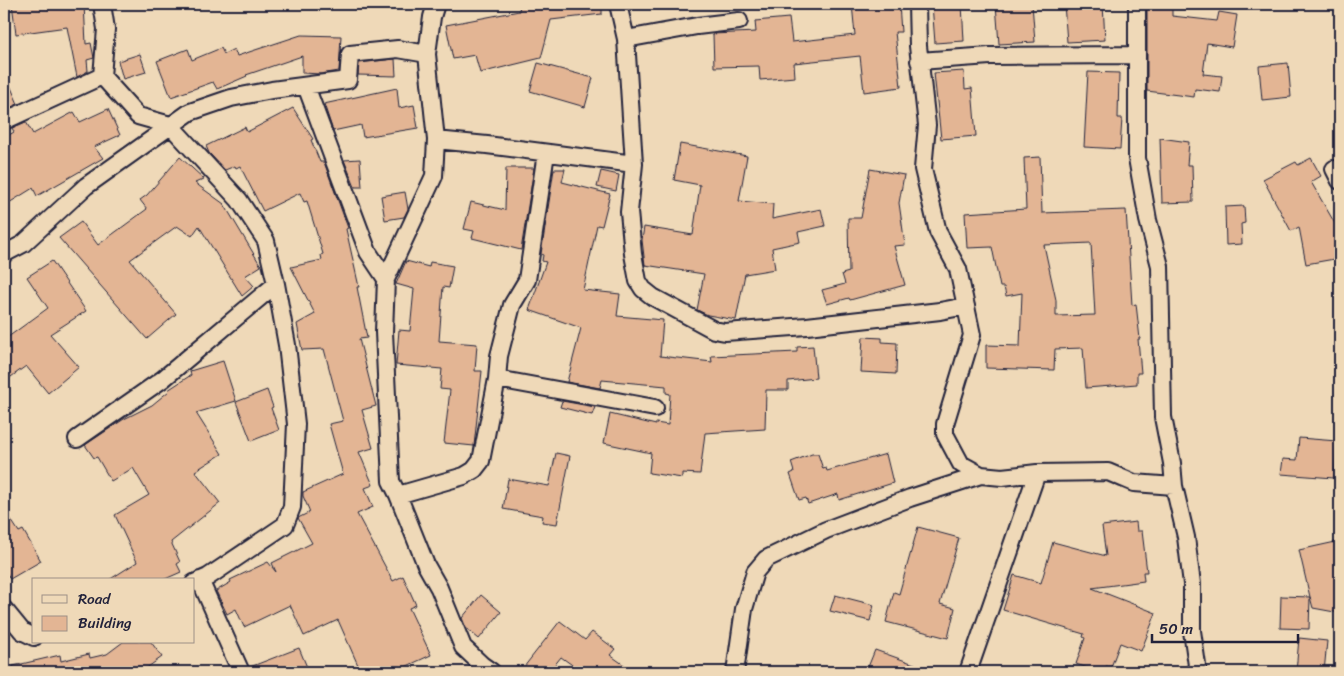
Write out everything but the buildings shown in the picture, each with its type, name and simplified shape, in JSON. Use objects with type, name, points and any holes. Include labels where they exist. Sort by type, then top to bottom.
[{"type":"street","points":[[102,4],[106,30],[102,76],[138,116],[170,125],[239,200],[266,240],[276,284],[287,345],[296,424],[292,507],[285,525],[208,577],[197,581],[241,672]]},
{"type":"street","points":[[436,4],[432,17],[427,54],[436,140],[434,176],[386,279],[384,332],[391,481],[463,647],[482,666],[492,672]]},
{"type":"street","points":[[618,4],[626,39],[634,164],[629,212],[633,254],[638,281],[643,289],[653,297],[714,330],[725,332],[807,326],[940,312],[966,306]]},
{"type":"street","points":[[916,4],[927,125],[923,169],[938,232],[958,269],[972,335],[945,424],[944,434],[961,464],[981,475],[1002,477],[1037,473],[1108,472],[1134,483],[1174,486]]},
{"type":"street","points":[[1137,4],[1137,158],[1148,220],[1160,266],[1163,417],[1174,486],[1186,538],[1192,584],[1192,631],[1198,672]]},
{"type":"street","points":[[626,39],[739,20]]},
{"type":"street","points":[[4,254],[23,244],[86,186],[190,112],[231,98],[272,90],[348,80],[350,54],[398,49],[427,54]]},
{"type":"street","points":[[920,61],[990,56],[1137,55]]},
{"type":"street","points":[[4,121],[102,76]]},
{"type":"street","points":[[306,86],[368,252],[386,279]]},
{"type":"street","points":[[436,140],[634,164]]},
{"type":"street","points":[[398,495],[464,476],[474,470],[481,460],[497,379],[499,356],[512,305],[527,280],[546,153]]},
{"type":"street","points":[[77,439],[163,379],[276,284]]},
{"type":"street","points":[[497,379],[655,408]]},
{"type":"street","points":[[968,672],[1037,473]]},
{"type":"street","points":[[735,672],[744,609],[755,572],[766,559],[834,527],[910,498],[981,475]]},
{"type":"street","points":[[4,609],[22,631],[32,637]]}]
